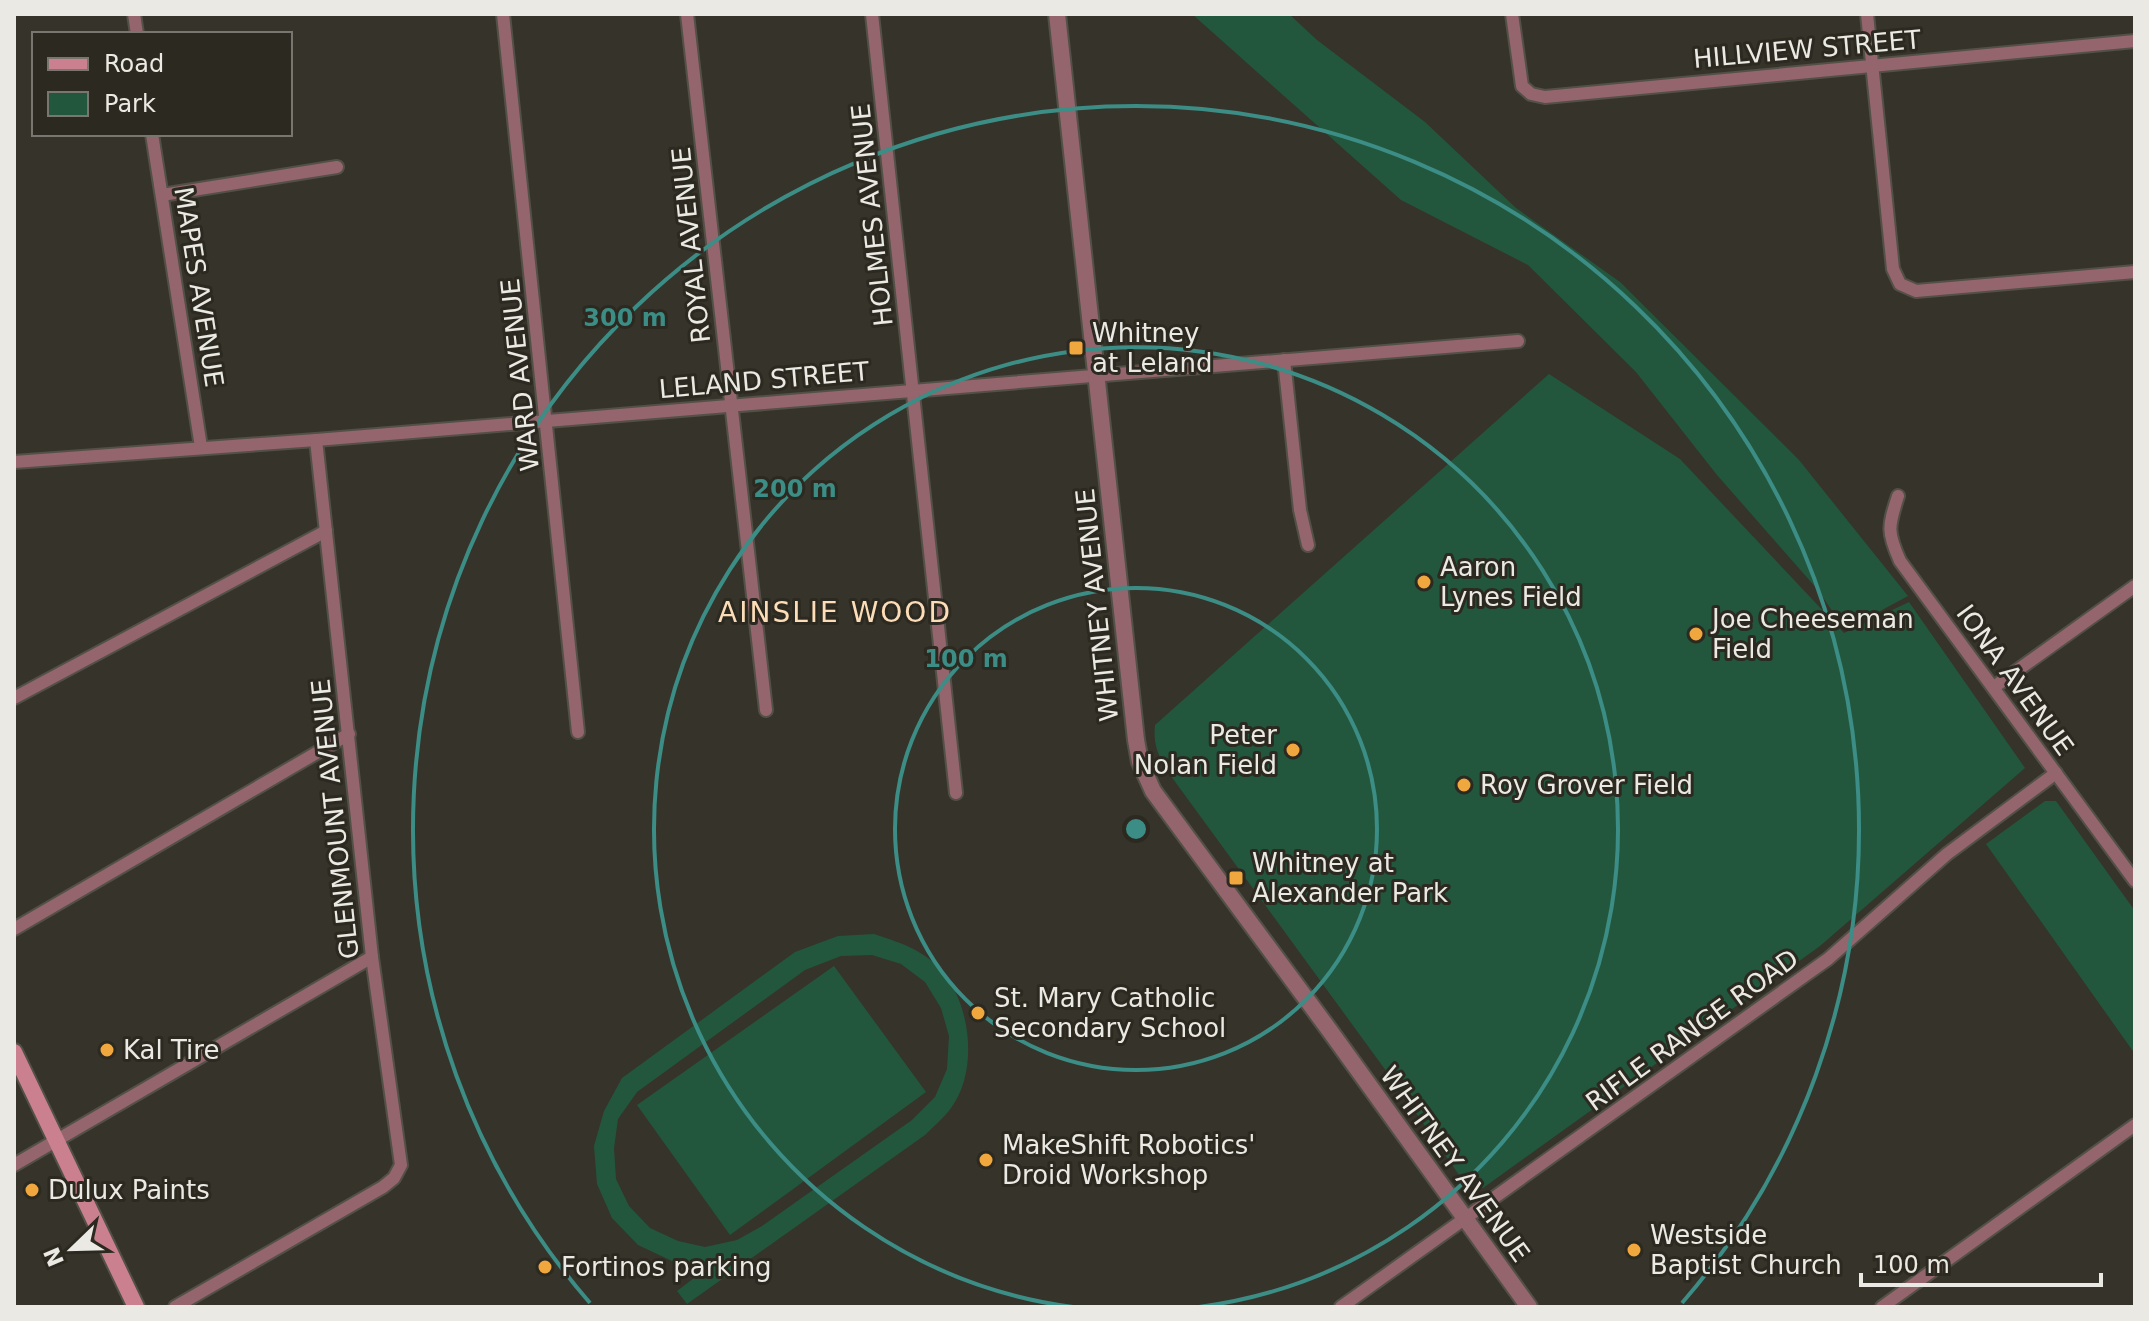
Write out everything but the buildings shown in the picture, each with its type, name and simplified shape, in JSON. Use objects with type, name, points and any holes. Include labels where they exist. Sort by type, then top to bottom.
[{"type":"main road","points":[[14,1052],[136,1307]]},
{"type":"street","name":"WARD AVENUE","points":[[503,14],[578,732]]},
{"type":"street","name":"ROYAL AVENUE","points":[[687,14],[766,710]]},
{"type":"street","name":"HOLMES AVENUE","points":[[872,14],[956,793]]},
{"type":"street","name":"WHITNEY AVENUE","points":[[1057,14],[1140,762],[1153,791],[1529,1307]]},
{"type":"street","name":"HILLVIEW STREET","points":[[1512,14],[1522,86],[1531,94],[1545,97],[2135,41]]},
{"type":"street","points":[[1867,14],[1893,269],[1900,284],[1916,291],[2135,272]]},
{"type":"street","name":"MAPES AVENUE","points":[[152,136],[201,447]]},
{"type":"street","points":[[162,195],[337,167]]},
{"type":"street","name":"LELAND STREET","points":[[14,462],[1518,341]]},
{"type":"street","points":[[1284,360],[1300,510],[1308,545]]},
{"type":"street","name":"GLENMOUNT AVENUE","points":[[175,1307],[383,1187],[394,1178],[401,1165],[372,957],[316,440]]},
{"type":"street","name":"IONA AVENUE","points":[[1898,496],[1891,516],[1889,538],[1900,561],[2134,878]]},
{"type":"street","points":[[14,698],[326,531]]},
{"type":"street","points":[[1994,687],[2135,586]]},
{"type":"street","points":[[14,929],[349,734]]},
{"type":"street","name":"RIFLE RANGE ROAD","points":[[1341,1307],[1828,959],[1947,854],[2056,773]]},
{"type":"street","points":[[14,1165],[372,957]]},
{"type":"street","points":[[1882,1307],[2135,1125]]},
{"type":"green space","points":[[1192,14],[1289,14],[1317,40],[1425,122],[1516,208],[1620,282],[1799,460],[1908,596],[1845,630],[1818,590],[1717,475],[1636,372],[1528,265],[1401,200]]},
{"type":"green space","points":[[1549,374],[1680,459],[1844,633],[1909,602],[2025,768],[1820,946],[1483,1188],[1471,1189],[1168,772],[1157,750],[1155,725]]},
{"type":"green space","points":[[2045,801],[2056,801],[2135,911],[2135,1054],[1986,844]]},
{"type":"green space","points":[[874,934],[901,943],[933,962],[951,983],[959,999],[968,1037],[968,1056],[960,1093],[948,1112],[925,1135],[687,1304],[677,1291],[711,1265],[672,1261],[638,1245],[612,1218],[597,1184],[594,1146],[604,1111],[622,1078],[795,952],[838,936]],"holes":[[[872,955],[901,964],[925,982],[941,1008],[949,1036],[947,1069],[935,1097],[912,1120],[762,1226],[737,1240],[705,1247],[678,1241],[650,1228],[629,1206],[616,1179],[614,1148],[618,1119],[637,1092],[805,970],[841,956]]]},
{"type":"green space","points":[[834,966],[926,1092],[730,1235],[637,1105]]},
{"type":"place","name":"Whitney at Leland","points":[[1076,348]]},
{"type":"place","name":"Aaron Lynes Field","points":[[1424,582]]},
{"type":"place","name":"Joe Cheeseman Field","points":[[1696,634]]},
{"type":"place","name":"Peter Nolan Field","points":[[1293,750]]},
{"type":"place","name":"Roy Grover Field","points":[[1464,785]]},
{"type":"place","name":"Whitney at Alexander Park","points":[[1236,878]]},
{"type":"place","name":"St. Mary Catholic Secondary School","points":[[978,1013]]},
{"type":"place","name":"Kal Tire","points":[[107,1050]]},
{"type":"place","name":"MakeShift Robotics' Droid Workshop","points":[[986,1160]]},
{"type":"place","name":"Dulux Paints","points":[[32,1190]]},
{"type":"place","name":"Westside Baptist Church","points":[[1634,1250]]},
{"type":"place","name":"Fortinos parking","points":[[545,1267]]},
{"type":"district","name":"AINSLIE WOOD","points":[[835,612]]}]
